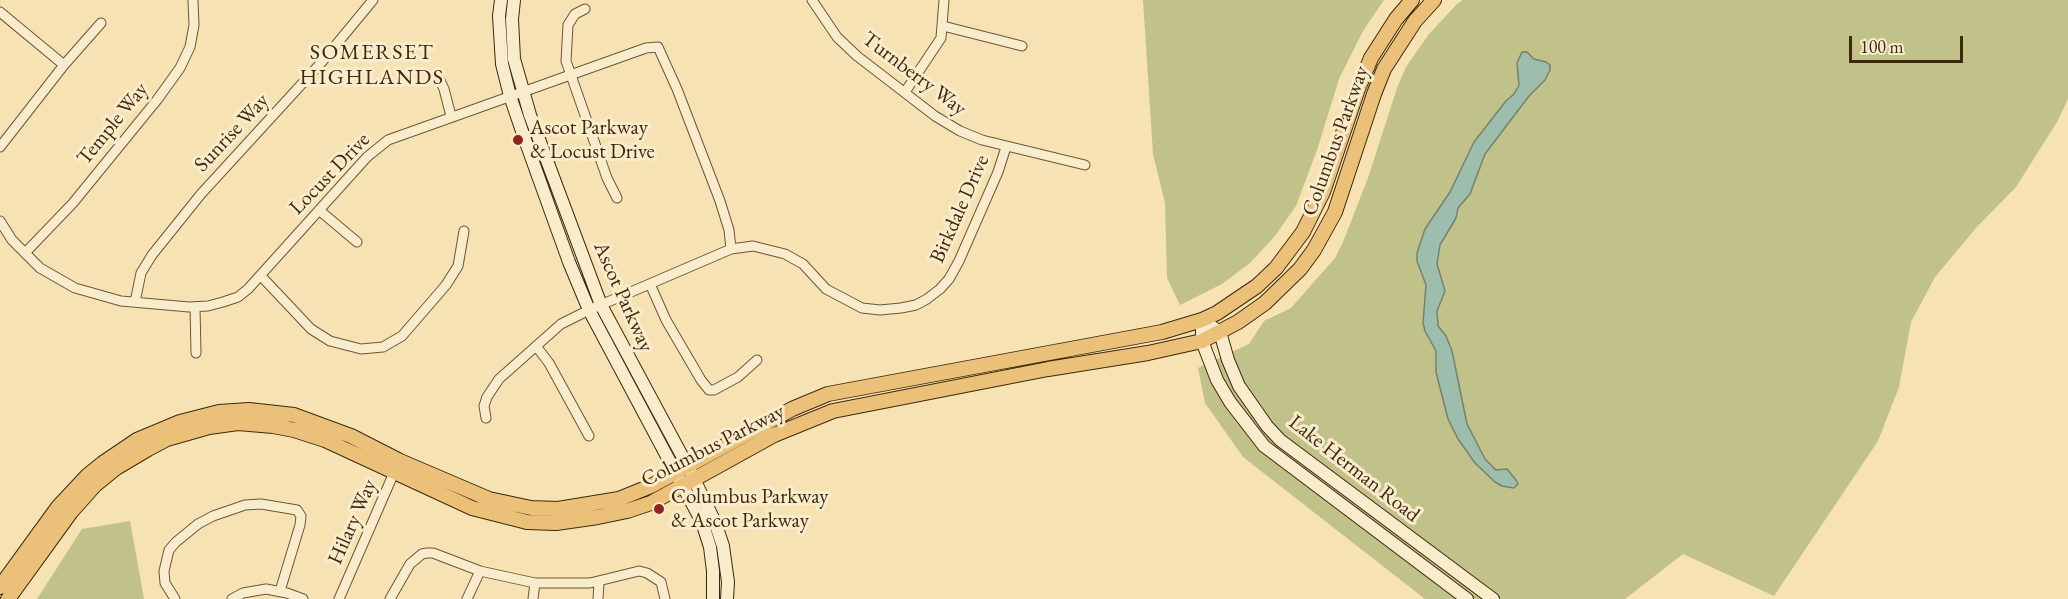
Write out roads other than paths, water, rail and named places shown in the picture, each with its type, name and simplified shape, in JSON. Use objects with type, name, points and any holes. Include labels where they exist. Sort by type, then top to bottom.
[{"type":"main road","name":"Ascot Parkway","points":[[501,0],[501,50],[510,96],[569,262],[589,310],[685,476],[716,522],[723,546],[728,582],[727,599]]},
{"type":"main road","name":"Ascot Parkway","points":[[514,0],[512,19],[514,59],[523,92],[601,305],[685,476],[710,547],[713,599]]},
{"type":"main road","name":"Columbus Parkway","points":[[685,476],[792,409],[828,394],[1162,332],[1217,313],[1257,286],[1276,268],[1304,232],[1323,192],[1371,58],[1396,18],[1412,0]]},
{"type":"main road","name":"Columbus Parkway","points":[[8,599],[71,512],[95,485],[116,468],[148,449],[187,433],[209,427],[238,423],[294,430],[489,499],[540,508],[567,508],[619,499],[685,476],[833,411],[1202,341],[1238,322],[1264,303],[1300,269],[1314,250],[1335,212],[1384,69],[1415,21],[1434,0]]},
{"type":"main road","points":[[1202,320],[1220,332]]},
{"type":"main road","name":"Lake Herman Road","points":[[1202,320],[1202,341],[1217,380],[1230,402],[1264,446],[1467,599]]},
{"type":"main road","name":"Lake Herman Road","points":[[1220,332],[1239,386],[1267,426],[1280,440],[1493,599]]},
{"type":"main road","name":"Columbus Parkway","points":[[0,587],[58,507],[87,476],[137,440],[180,422],[219,412],[249,410],[294,415],[351,436],[397,467]]},
{"type":"street","name":"Temple Way","points":[[25,253],[73,203],[157,100],[180,68],[190,47],[194,25],[193,0]]},
{"type":"street","name":"Sunrise Way","points":[[135,302],[141,273],[152,255],[201,194],[321,63],[373,0]]},
{"type":"street","name":"Turnberry Way","points":[[812,0],[837,37],[857,56],[935,116],[982,141],[1085,165]]},
{"type":"street","points":[[905,92],[941,38],[944,0]]},
{"type":"street","points":[[585,9],[575,14],[568,25],[566,61],[607,178],[617,198]]},
{"type":"street","points":[[0,12],[64,65]]},
{"type":"street","points":[[0,147],[64,65],[101,23]]},
{"type":"street","points":[[943,26],[1022,46]]},
{"type":"street","name":"Locust Drive","points":[[0,221],[12,240],[40,268],[75,288],[113,299],[135,302],[208,306],[237,297],[261,276],[367,157],[388,140],[646,48],[658,47],[678,89],[720,201],[729,230],[731,249]]},
{"type":"street","points":[[437,74],[444,89],[451,116]]},
{"type":"street","name":"Birkdale Drive","points":[[486,418],[484,406],[499,379],[561,324],[731,249],[753,246],[785,254],[803,264],[826,289],[862,308],[880,310],[916,304],[940,289],[949,279],[999,172],[1006,147]]},
{"type":"street","points":[[319,210],[357,242]]},
{"type":"street","points":[[261,276],[311,329],[330,342],[362,349],[383,347],[402,336],[446,285],[458,266],[464,231]]},
{"type":"street","points":[[651,284],[666,320],[708,390],[714,390],[738,377],[757,360]]},
{"type":"street","points":[[195,307],[196,353]]},
{"type":"street","points":[[536,346],[549,363],[589,436]]},
{"type":"street","name":"Hilary Way","points":[[339,599],[397,467]]},
{"type":"street","points":[[175,599],[165,584],[164,571],[169,550],[198,524],[245,505],[261,504],[297,510],[301,516],[280,591]]},
{"type":"street","points":[[390,599],[404,572],[413,561],[422,554],[433,553],[480,572],[535,583],[599,582],[639,571],[652,575],[661,582],[666,599]]},
{"type":"street","points":[[467,599],[480,572]]},
{"type":"street","points":[[598,599],[599,582]]},
{"type":"street","points":[[533,599],[535,583]]},
{"type":"street","points":[[231,599],[256,590],[280,591],[303,599]]},
{"type":"place","name":"Ascot Parkway & Locust Drive","points":[[518,140]]},
{"type":"place","name":"Columbus Parkway & Ascot Parkway","points":[[659,509]]},
{"type":"district","name":"SOMERSET HIGHLANDS","points":[[372,66]]}]
